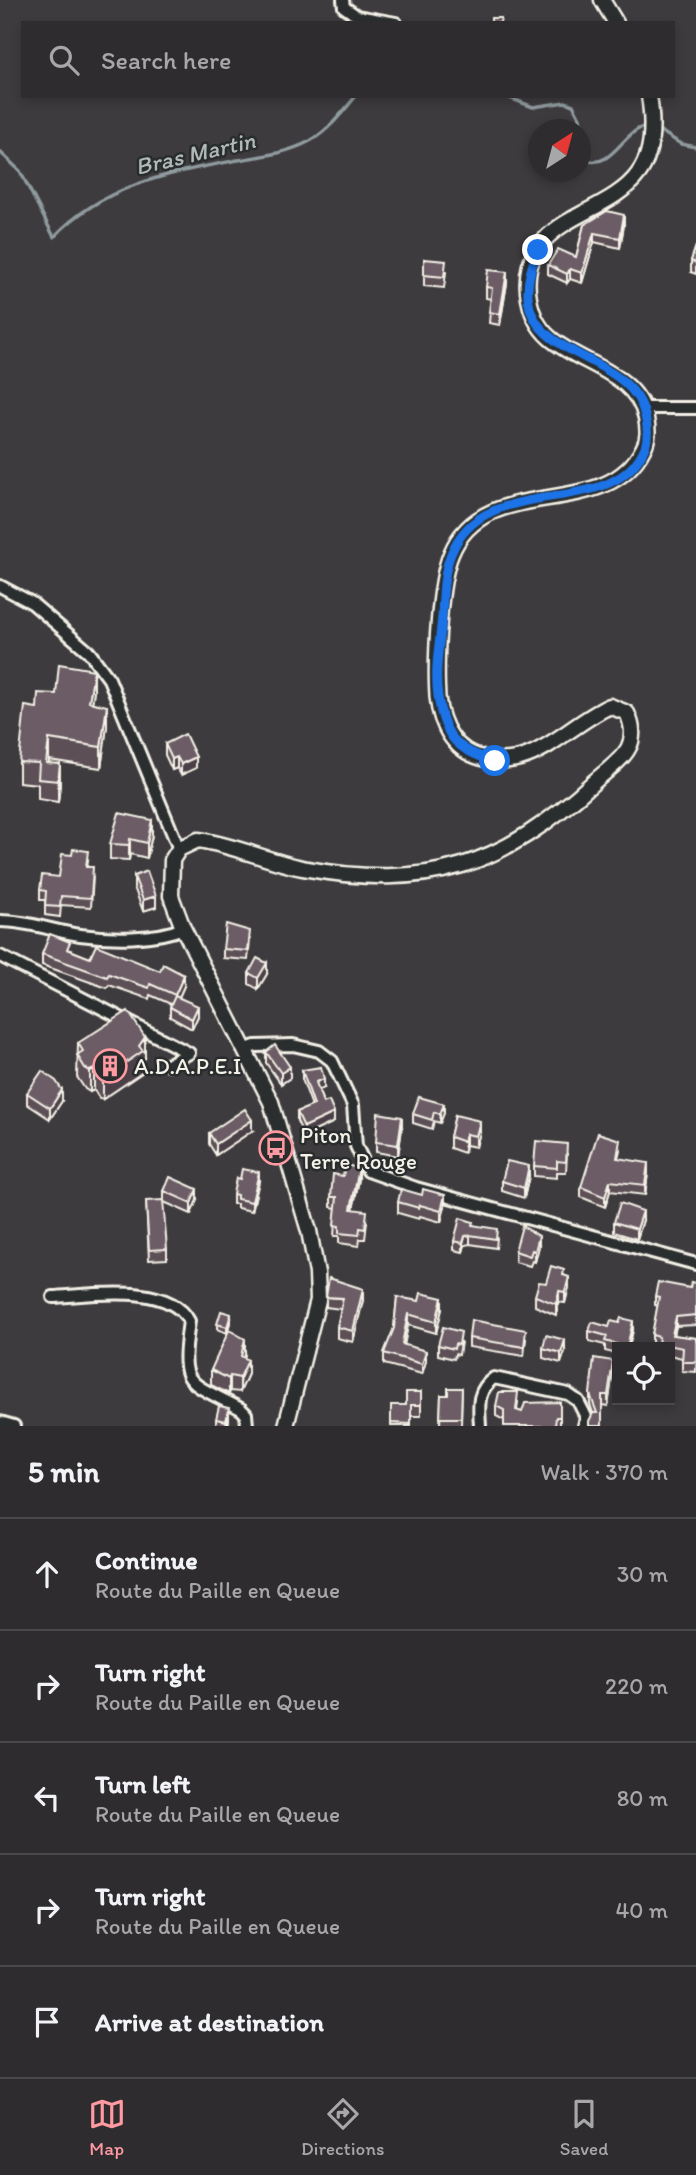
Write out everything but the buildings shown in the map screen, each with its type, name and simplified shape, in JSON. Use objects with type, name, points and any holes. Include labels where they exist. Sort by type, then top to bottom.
[{"type":"main road","points":[[602,0],[615,21]]},
{"type":"main road","points":[[286,1426],[318,1300],[317,1273],[310,1231],[275,1113],[247,1049],[183,928],[171,896],[169,874],[172,860],[179,849],[198,840],[215,842],[300,868],[344,874],[418,875],[449,870],[478,862],[505,848],[569,806],[629,751],[634,728],[627,713],[610,706],[589,716],[531,756],[495,761],[473,755],[442,724],[437,687],[445,576],[450,554],[460,536],[475,522],[497,508],[520,501],[592,489],[618,477],[633,465],[644,448],[649,431],[644,408],[618,379],[551,338],[538,324],[530,307],[527,285],[538,250],[549,235],[569,219],[612,197],[640,173],[648,154],[651,136],[650,103]]},
{"type":"street","points":[[343,0],[344,7],[357,16],[385,21]]},
{"type":"street","points":[[644,408],[696,408]]},
{"type":"street","points":[[0,586],[32,603],[89,652],[108,679],[179,849]]},
{"type":"street","points":[[0,921],[16,921],[81,935],[137,936],[183,928]]},
{"type":"street","points":[[0,956],[189,1052],[169,1064]]},
{"type":"street","points":[[247,1049],[255,1046],[293,1045],[319,1051],[332,1061],[353,1105],[356,1146],[368,1171],[416,1188],[696,1264]]},
{"type":"street","points":[[53,1297],[129,1294],[153,1296],[176,1307],[189,1321],[184,1365],[187,1375],[193,1383],[241,1409],[246,1414],[247,1426]]},
{"type":"street","points":[[480,1426],[479,1399],[483,1386],[494,1378],[568,1394],[578,1401],[586,1417],[584,1426]]},
{"type":"street","points":[[0,1422],[14,1426]]},
{"type":"waterway","name":"Bras Martin","points":[[0,152],[20,171],[54,237],[94,204],[139,184],[188,170],[275,154],[302,145],[329,127],[354,98]]},
{"type":"waterway","name":"Bras Martin","points":[[510,98],[533,107],[565,102],[573,105],[580,118],[586,160],[595,162],[611,154],[631,134],[647,126]]},
{"type":"waterway","name":"Bras Martin","points":[[654,127],[681,144],[696,147]]},
{"type":"place","name":"A.D.A.P.E.I","points":[[110,1066]]},
{"type":"place","name":"Piton Terre Rouge","points":[[276,1148]]},
{"type":"route","points":[[495,761],[473,755],[456,741],[442,724],[437,687],[445,576],[450,554],[460,536],[475,522],[497,508],[520,501],[592,489],[618,477],[633,465],[644,448],[649,431],[644,408],[636,396],[618,379],[551,338],[538,324],[530,307],[527,285],[530,267],[538,250]]}]
